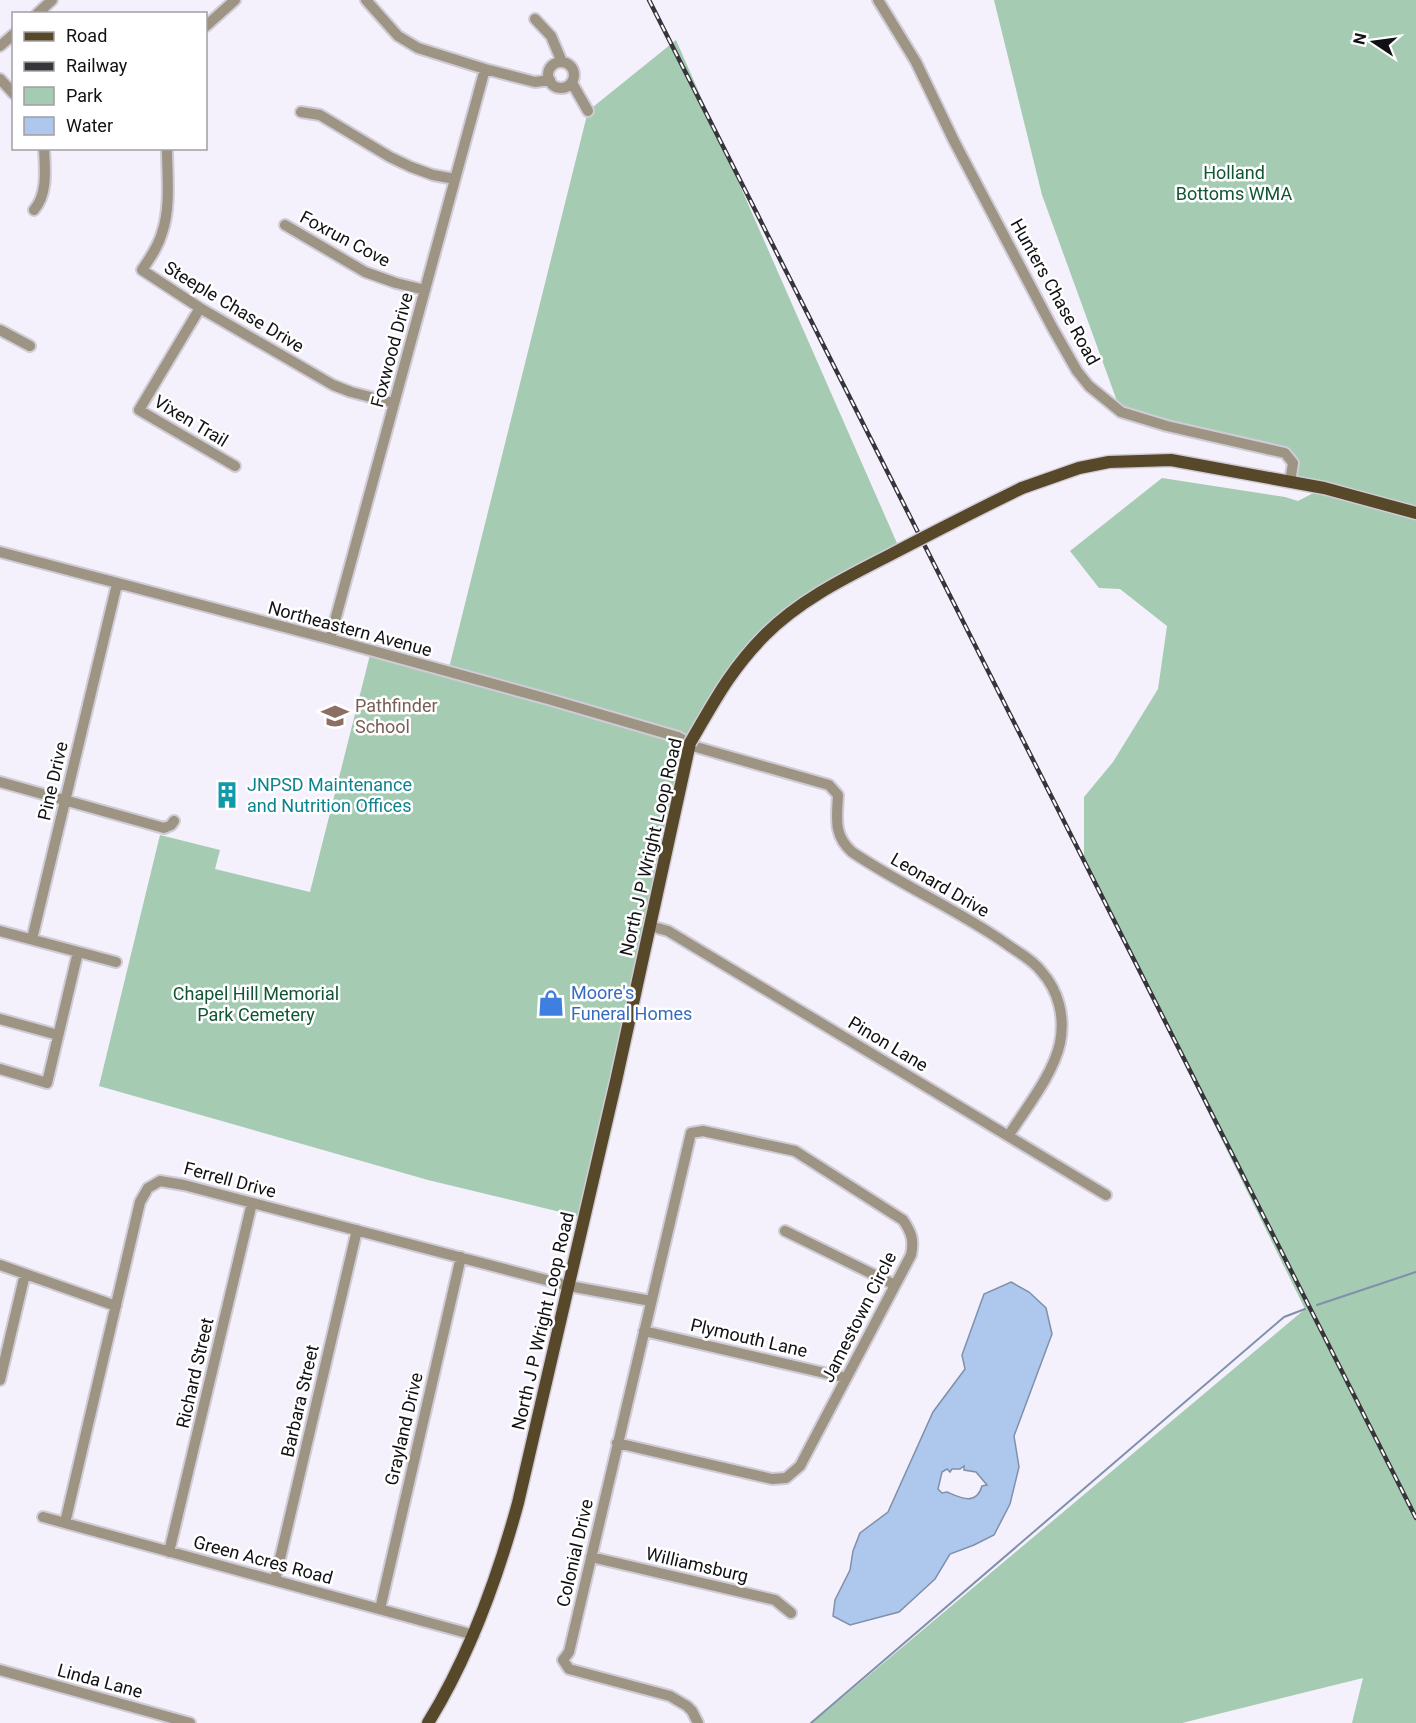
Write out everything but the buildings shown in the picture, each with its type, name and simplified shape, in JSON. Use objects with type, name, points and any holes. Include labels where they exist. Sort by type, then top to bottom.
[{"type":"main road","name":"North J P Wright Loop Road","points":[[431,1722],[474,1635],[496,1577],[519,1503],[690,743],[723,685],[738,664],[786,616],[833,584],[1022,488],[1079,468],[1109,462],[1149,460],[1194,463],[1324,488],[1416,513]]},
{"type":"street","points":[[39,12],[52,0]]},
{"type":"street","points":[[207,25],[235,0]]},
{"type":"street","points":[[366,0],[406,41],[426,52],[535,82],[550,80]]},
{"type":"street","name":"Hunters Chase Road","points":[[878,0],[916,62],[954,141],[1052,327],[1077,371],[1089,386],[1121,412],[1167,426],[1285,453],[1293,463],[1290,482]]},
{"type":"street","points":[[536,19],[551,36],[562,63]]},
{"type":"street","points":[[0,46],[12,36]]},
{"type":"street","points":[[572,83],[563,88],[557,87],[550,80],[551,68],[557,63],[569,65],[573,70],[572,83],[588,111]]},
{"type":"street","name":"Foxwood Drive","points":[[330,639],[485,69]]},
{"type":"street","points":[[0,79],[12,92]]},
{"type":"street","points":[[302,112],[320,115],[411,167],[455,179]]},
{"type":"street","points":[[34,210],[40,203],[44,192],[44,150]]},
{"type":"street","name":"Steeple Chase Drive","points":[[167,150],[164,227],[153,254],[142,270],[200,308],[333,385],[394,403]]},
{"type":"street","name":"Foxrun Cove","points":[[285,225],[365,272],[396,284],[425,290]]},
{"type":"street","name":"Vixen Trail","points":[[200,308],[139,410],[235,466]]},
{"type":"street","points":[[0,330],[30,346]]},
{"type":"street","name":"Northeastern Avenue","points":[[0,552],[548,699],[678,737],[690,743]]},
{"type":"street","name":"Pine Drive","points":[[32,939],[117,584]]},
{"type":"street","name":"Leonard Drive","points":[[690,743],[696,747],[829,785],[838,795],[837,830],[852,852],[993,935],[1041,970],[1050,982],[1060,1008],[1062,1021],[1059,1044],[1050,1070],[1009,1135]]},
{"type":"street","points":[[0,782],[164,828],[171,825],[174,820]]},
{"type":"street","name":"Pinon Lane","points":[[650,926],[668,931],[1106,1195]]},
{"type":"street","points":[[0,931],[116,962]]},
{"type":"street","points":[[0,1069],[47,1083],[78,952]]},
{"type":"street","points":[[0,1019],[58,1035]]},
{"type":"street","name":"Jamestown Circle","points":[[618,1443],[772,1479],[786,1478],[800,1466],[895,1285],[910,1255],[913,1243],[910,1230],[903,1220],[795,1151],[703,1131],[691,1133]]},
{"type":"street","name":"Colonial Drive","points":[[691,1133],[569,1652],[563,1660],[568,1669],[670,1696],[687,1706],[698,1723]]},
{"type":"street","name":"Ferrell Drive","points":[[65,1523],[140,1202],[153,1184],[160,1181],[172,1182],[569,1286]]},
{"type":"street","name":"Richard Street","points":[[169,1552],[252,1203]]},
{"type":"street","name":"Barbara Street","points":[[274,1580],[357,1230]]},
{"type":"street","points":[[785,1231],[895,1285]]},
{"type":"street","name":"Grayland Drive","points":[[380,1609],[461,1257]]},
{"type":"street","points":[[0,1265],[116,1306]]},
{"type":"street","points":[[0,1380],[26,1274]]},
{"type":"street","points":[[569,1286],[651,1301]]},
{"type":"street","name":"Plymouth Lane","points":[[644,1331],[846,1378]]},
{"type":"street","name":"Green Acres Road","points":[[43,1517],[474,1635]]},
{"type":"street","name":"Williamsburg","points":[[591,1557],[775,1600],[791,1613]]},
{"type":"street","name":"Linda Lane","points":[[0,1670],[190,1723]]},
{"type":"green space","name":"Holland Bottoms WMA","points":[[994,0],[1416,0],[1416,1723],[1352,1723],[1363,1678],[1182,1723],[812,1723],[1305,1309],[1084,860],[1084,797],[1113,762],[1158,689],[1167,626],[1120,589],[1099,588],[1070,551],[1162,478],[1298,501],[1323,488],[1292,480],[1285,453],[1121,412],[1042,195]]},
{"type":"green space","name":"Chapel Hill Memorial Park Cemetery","points":[[676,40],[900,550],[767,633],[700,726],[585,1218],[428,1180],[99,1086],[160,835],[220,850],[215,869],[310,892],[371,651],[448,672],[588,111]]},
{"type":"water","points":[[1011,1282],[1029,1292],[1046,1308],[1052,1334],[1014,1436],[1019,1467],[1010,1504],[994,1535],[950,1554],[935,1579],[899,1612],[850,1625],[833,1616],[835,1600],[850,1570],[853,1551],[860,1533],[888,1512],[933,1412],[965,1369],[962,1355],[984,1294]],"holes":[[[964,1466],[964,1470],[976,1472],[987,1485],[982,1486],[976,1496],[967,1499],[947,1492],[942,1493],[938,1489],[942,1472],[947,1469],[950,1472],[952,1469],[960,1469]]]},
{"type":"waterway","points":[[1317,1305],[1416,1272]]},
{"type":"waterway","points":[[811,1723],[1284,1317],[1305,1309]]},
{"type":"railway","points":[[649,0],[1416,1518]]},
{"type":"place","name":"Pathfinder School","points":[[335,716]]},
{"type":"place","name":"JNPSD Maintenance and Nutrition Offices","points":[[227,795]]},
{"type":"place","name":"Moore's Funeral Homes","points":[[551,1003]]}]
